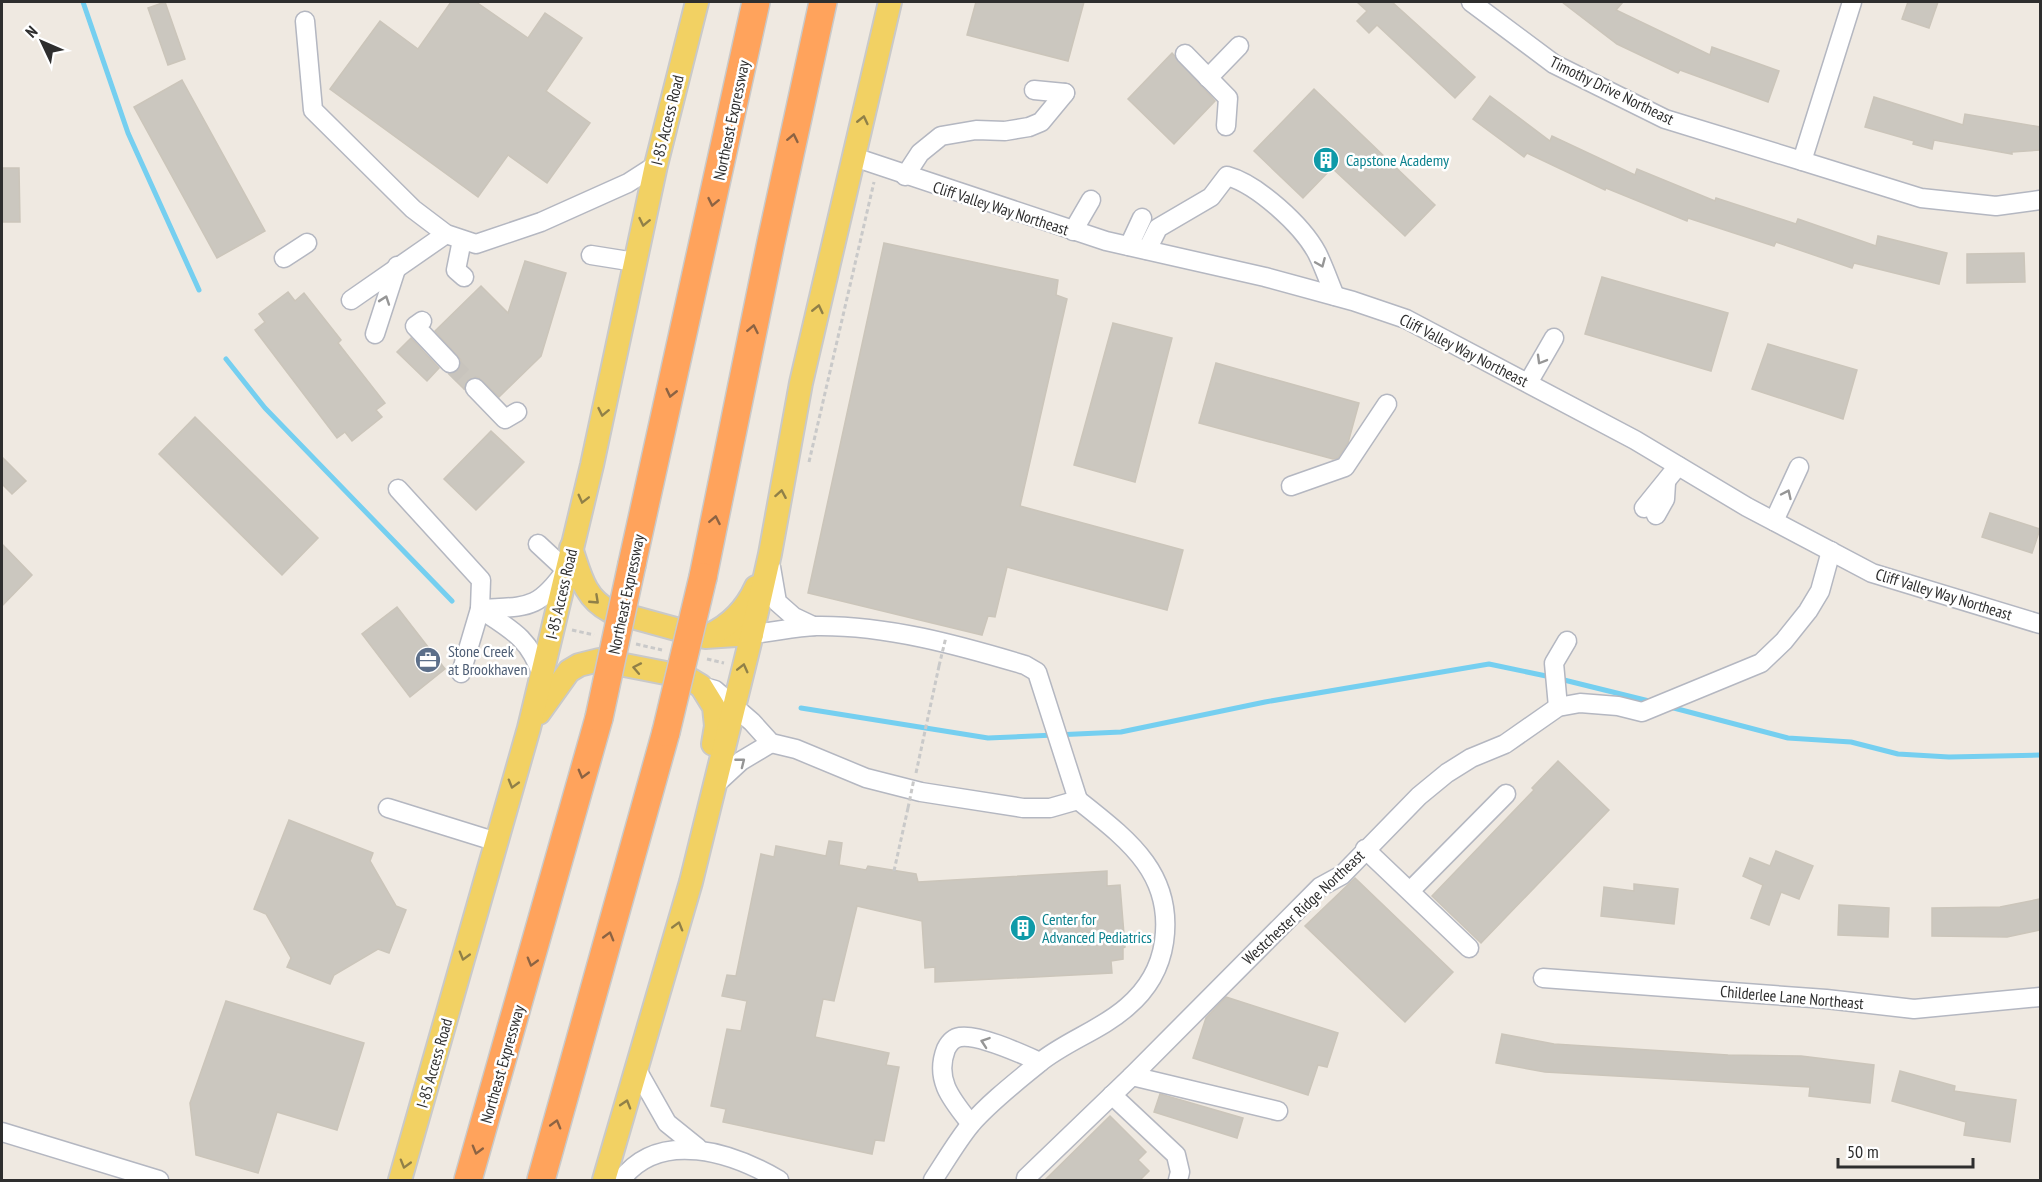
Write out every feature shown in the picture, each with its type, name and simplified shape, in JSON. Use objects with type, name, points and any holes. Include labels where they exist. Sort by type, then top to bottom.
[{"type":"highway","name":"Northeast Expressway","points":[[468,1180],[598,718],[756,2]]},
{"type":"highway","points":[[541,1180],[666,732],[703,577],[771,242],[823,2]]},
{"type":"main road","name":"I-85 Access Road","points":[[400,1180],[529,728],[572,548],[656,165],[697,2]]},
{"type":"main road","points":[[604,1180],[691,882],[752,634],[770,554],[801,383],[890,2]]},
{"type":"main road","points":[[572,548],[587,592],[598,605],[610,611],[705,637],[752,634]]},
{"type":"main road","points":[[705,637],[726,627],[741,612],[770,554]]},
{"type":"main road","points":[[529,728],[560,681],[579,665],[599,660],[686,677],[701,686],[714,707],[716,726],[691,882]]},
{"type":"street","name":"Timothy Drive Northeast","points":[[1471,2],[1554,64],[1665,119],[1921,198],[1996,206],[2040,200]]},
{"type":"street","points":[[1802,161],[1852,2]]},
{"type":"street","points":[[305,21],[313,110],[413,209],[454,237],[476,244],[541,222],[628,183],[656,165]]},
{"type":"street","points":[[1208,78],[1239,46]]},
{"type":"street","points":[[1185,54],[1228,98],[1226,126]]},
{"type":"street","points":[[905,176],[920,153],[941,136],[976,130],[1005,131],[1029,127],[1041,122],[1065,93],[1034,90]]},
{"type":"street","name":"Cliff Valley Way Northeast","points":[[854,158],[1073,231],[1265,277],[1407,319],[1528,383],[1774,521],[1872,573],[2040,624]]},
{"type":"street","points":[[1147,250],[1158,228],[1211,197],[1227,176],[1243,180],[1309,226],[1317,253],[1335,296]]},
{"type":"street","points":[[1073,231],[1090,200]]},
{"type":"street","points":[[1129,246],[1142,218]]},
{"type":"street","points":[[351,300],[398,266],[454,237]]},
{"type":"street","points":[[454,237],[456,270],[464,277]]},
{"type":"street","points":[[284,258],[307,243]]},
{"type":"street","points":[[591,255],[635,262]]},
{"type":"street","points":[[375,334],[398,266]]},
{"type":"street","points":[[422,321],[415,326],[450,363]]},
{"type":"street","points":[[1528,383],[1554,338]]},
{"type":"street","points":[[475,388],[505,419],[517,412]]},
{"type":"street","points":[[1291,486],[1346,467],[1387,404]]},
{"type":"street","points":[[1650,511],[1665,499],[1666,483],[1678,466]]},
{"type":"street","points":[[1774,521],[1799,467]]},
{"type":"street","points":[[398,489],[481,580],[480,609],[460,673]]},
{"type":"street","points":[[480,609],[527,606],[541,600],[566,570],[538,544]]},
{"type":"street","name":"Westchester Ridge Northeast","points":[[1026,1178],[1132,1076],[1320,887],[1342,875],[1419,796],[1447,774],[1471,758],[1505,744],[1558,707],[1580,703],[1618,706],[1642,712],[1761,663],[1784,641],[1814,601],[1820,591],[1831,551]]},
{"type":"street","points":[[770,554],[772,584],[777,602],[794,617],[815,626]]},
{"type":"street","points":[[480,609],[527,642],[535,654],[542,675]]},
{"type":"street","points":[[752,634],[815,626],[901,633],[1021,664],[1037,672],[1075,791],[1142,856],[1156,877],[1164,899],[1167,925],[1163,949],[1155,975],[1137,998],[1113,1018],[1040,1062],[970,1124],[933,1180]]},
{"type":"street","points":[[1558,707],[1554,663],[1567,641]]},
{"type":"street","points":[[701,686],[715,690],[771,743],[796,749],[866,778],[921,792],[1023,808],[1050,808],[1075,791]]},
{"type":"street","points":[[714,786],[741,761],[771,743]]},
{"type":"street","points":[[1411,890],[1506,794]]},
{"type":"street","points":[[388,808],[497,842]]},
{"type":"street","points":[[1365,849],[1411,890],[1469,948]]},
{"type":"street","name":"Childerlee Lane Northeast","points":[[1543,978],[1826,999],[1914,1009],[2040,997]]},
{"type":"street","points":[[970,1124],[942,1078],[942,1061],[949,1044],[961,1036],[976,1038],[1040,1062]]},
{"type":"street","points":[[636,1070],[667,1123],[698,1148],[754,1165],[779,1180]]},
{"type":"street","points":[[1132,1076],[1278,1111]]},
{"type":"street","points":[[1112,1095],[1176,1155],[1180,1172],[1178,1180]]},
{"type":"street","points":[[2,1132],[159,1180]]},
{"type":"street","points":[[621,1180],[634,1166],[645,1159],[698,1148]]},
{"type":"path","points":[[894,871],[946,637]]},
{"type":"building","points":[[165,2],[185,59],[168,65],[148,8]]},
{"type":"building","points":[[451,2],[476,2],[528,38],[545,13],[582,38],[546,91],[590,123],[547,183],[508,155],[478,197],[330,89],[380,21],[418,49]]},
{"type":"building","points":[[976,2],[1084,2],[1068,61],[967,35]]},
{"type":"building","points":[[1357,2],[1392,2],[1475,77],[1455,98],[1377,25],[1369,33],[1357,21],[1367,11]]},
{"type":"building","points":[[1562,2],[1623,2],[1616,10],[1710,55],[1712,47],[1779,71],[1768,102],[1680,70],[1678,73],[1617,44]]},
{"type":"building","points":[[1908,2],[1938,2],[1929,28],[1902,19]]},
{"type":"building","points":[[1172,53],[1215,101],[1174,144],[1128,99]]},
{"type":"building","points":[[182,80],[265,231],[217,258],[134,107]]},
{"type":"building","name":"Capstone Academy","points":[[1314,89],[1435,205],[1405,236],[1332,168],[1303,198],[1254,151]]},
{"type":"building","points":[[1490,96],[1550,141],[1552,136],[1635,175],[1637,169],[1715,201],[1716,198],[1796,224],[1798,219],[1876,246],[1878,236],[1947,253],[1939,284],[1854,263],[1852,268],[1776,242],[1774,246],[1688,218],[1687,221],[1606,188],[1605,190],[1527,153],[1524,157],[1473,119]]},
{"type":"building","points":[[1874,97],[1963,125],[1965,114],[2040,127],[2040,150],[2012,152],[2012,154],[1934,140],[1932,149],[1913,144],[1914,141],[1865,127]]},
{"type":"building","points":[[2,168],[19,168],[20,222],[2,222]]},
{"type":"building","points":[[884,243],[1058,280],[1056,295],[1067,299],[1020,506],[1183,550],[1167,610],[1007,567],[995,617],[988,616],[982,635],[808,593]]},
{"type":"building","points":[[2024,253],[2025,282],[1967,283],[1967,254]]},
{"type":"building","points":[[525,261],[566,273],[541,356],[499,397],[478,377],[468,380],[464,389],[449,374],[458,371],[461,360],[435,331],[481,286],[508,313]]},
{"type":"building","points":[[1602,277],[1728,313],[1711,371],[1585,334]]},
{"type":"building","points":[[288,292],[295,301],[304,293],[341,340],[338,343],[385,403],[376,410],[382,417],[352,441],[345,432],[337,438],[255,330],[265,322],[259,314]]},
{"type":"building","points":[[1113,323],[1172,338],[1135,482],[1074,465]]},
{"type":"building","points":[[411,338],[439,368],[427,381],[397,352]]},
{"type":"building","points":[[1768,344],[1857,370],[1843,419],[1752,389]]},
{"type":"building","points":[[1216,363],[1359,403],[1348,443],[1338,458],[1333,459],[1199,423]]},
{"type":"building","points":[[195,417],[318,538],[282,575],[159,454]]},
{"type":"building","points":[[491,431],[524,462],[476,510],[444,479]]},
{"type":"building","points":[[2,457],[26,481],[12,494],[2,484]]},
{"type":"building","points":[[1990,513],[2040,529],[2032,553],[1982,537]]},
{"type":"building","points":[[2,544],[32,575],[2,606]]},
{"type":"building","points":[[397,607],[445,669],[410,697],[362,634]]},
{"type":"building","points":[[1558,761],[1609,810],[1481,943],[1432,896],[1534,790],[1532,788]]},
{"type":"building","points":[[289,820],[373,853],[370,861],[396,906],[406,910],[389,953],[378,949],[334,975],[330,984],[287,967],[291,958],[266,914],[254,909]]},
{"type":"building","points":[[829,841],[842,843],[839,865],[866,870],[868,866],[916,874],[918,882],[1107,871],[1107,886],[1120,885],[1125,947],[1123,948],[1123,959],[1111,961],[1112,973],[935,982],[935,967],[925,968],[922,921],[857,906],[834,1001],[823,999],[815,1037],[889,1053],[886,1065],[899,1067],[884,1141],[875,1140],[872,1154],[723,1122],[726,1109],[711,1106],[727,1029],[741,1031],[747,1001],[722,996],[727,975],[736,976],[761,854],[774,857],[776,846],[826,856]]},
{"type":"building","points":[[1776,851],[1813,866],[1799,899],[1781,892],[1769,925],[1751,918],[1763,885],[1743,876],[1750,858],[1770,866]]},
{"type":"building","points":[[1355,878],[1453,972],[1405,1022],[1305,926]]},
{"type":"building","points":[[1634,884],[1678,889],[1674,924],[1601,916],[1604,887],[1634,891]]},
{"type":"building","points":[[2040,899],[2040,930],[2007,937],[1932,936],[1932,908],[2000,907]]},
{"type":"building","points":[[1839,905],[1889,908],[1888,937],[1838,935]]},
{"type":"building","points":[[1226,997],[1338,1033],[1327,1067],[1318,1065],[1308,1095],[1193,1058],[1206,1018]]},
{"type":"building","points":[[226,1001],[364,1043],[337,1130],[277,1112],[258,1173],[196,1155],[190,1103]]},
{"type":"building","points":[[1502,1034],[1554,1044],[1728,1055],[1801,1056],[1874,1065],[1870,1103],[1809,1096],[1810,1087],[1545,1072],[1496,1063]]},
{"type":"building","points":[[1900,1071],[1955,1086],[1954,1091],[2016,1100],[2010,1142],[1964,1135],[1966,1122],[1892,1101]]},
{"type":"building","points":[[1160,1094],[1243,1118],[1237,1138],[1154,1112]]},
{"type":"building","points":[[1110,1116],[1146,1152],[1138,1160],[1149,1171],[1140,1180],[1045,1180]]},
{"type":"waterway","points":[[83,2],[128,133],[199,290]]},
{"type":"waterway","points":[[226,359],[265,408],[452,601]]},
{"type":"waterway","points":[[801,708],[988,738],[1121,732],[1265,702],[1489,664],[1551,677]]},
{"type":"waterway","points":[[1560,679],[1653,702]]},
{"type":"waterway","points":[[1670,707],[1788,738],[1851,742],[1898,754],[1949,757],[2040,755]]},
{"type":"tunnel","points":[[450,363],[475,388]]},
{"type":"place","name":"Capstone Academy","points":[[1326,160]]},
{"type":"place","name":"Stone Creek at Brookhaven","points":[[428,660]]},
{"type":"place","name":"Center for Advanced Pediatrics","points":[[1023,928]]}]
